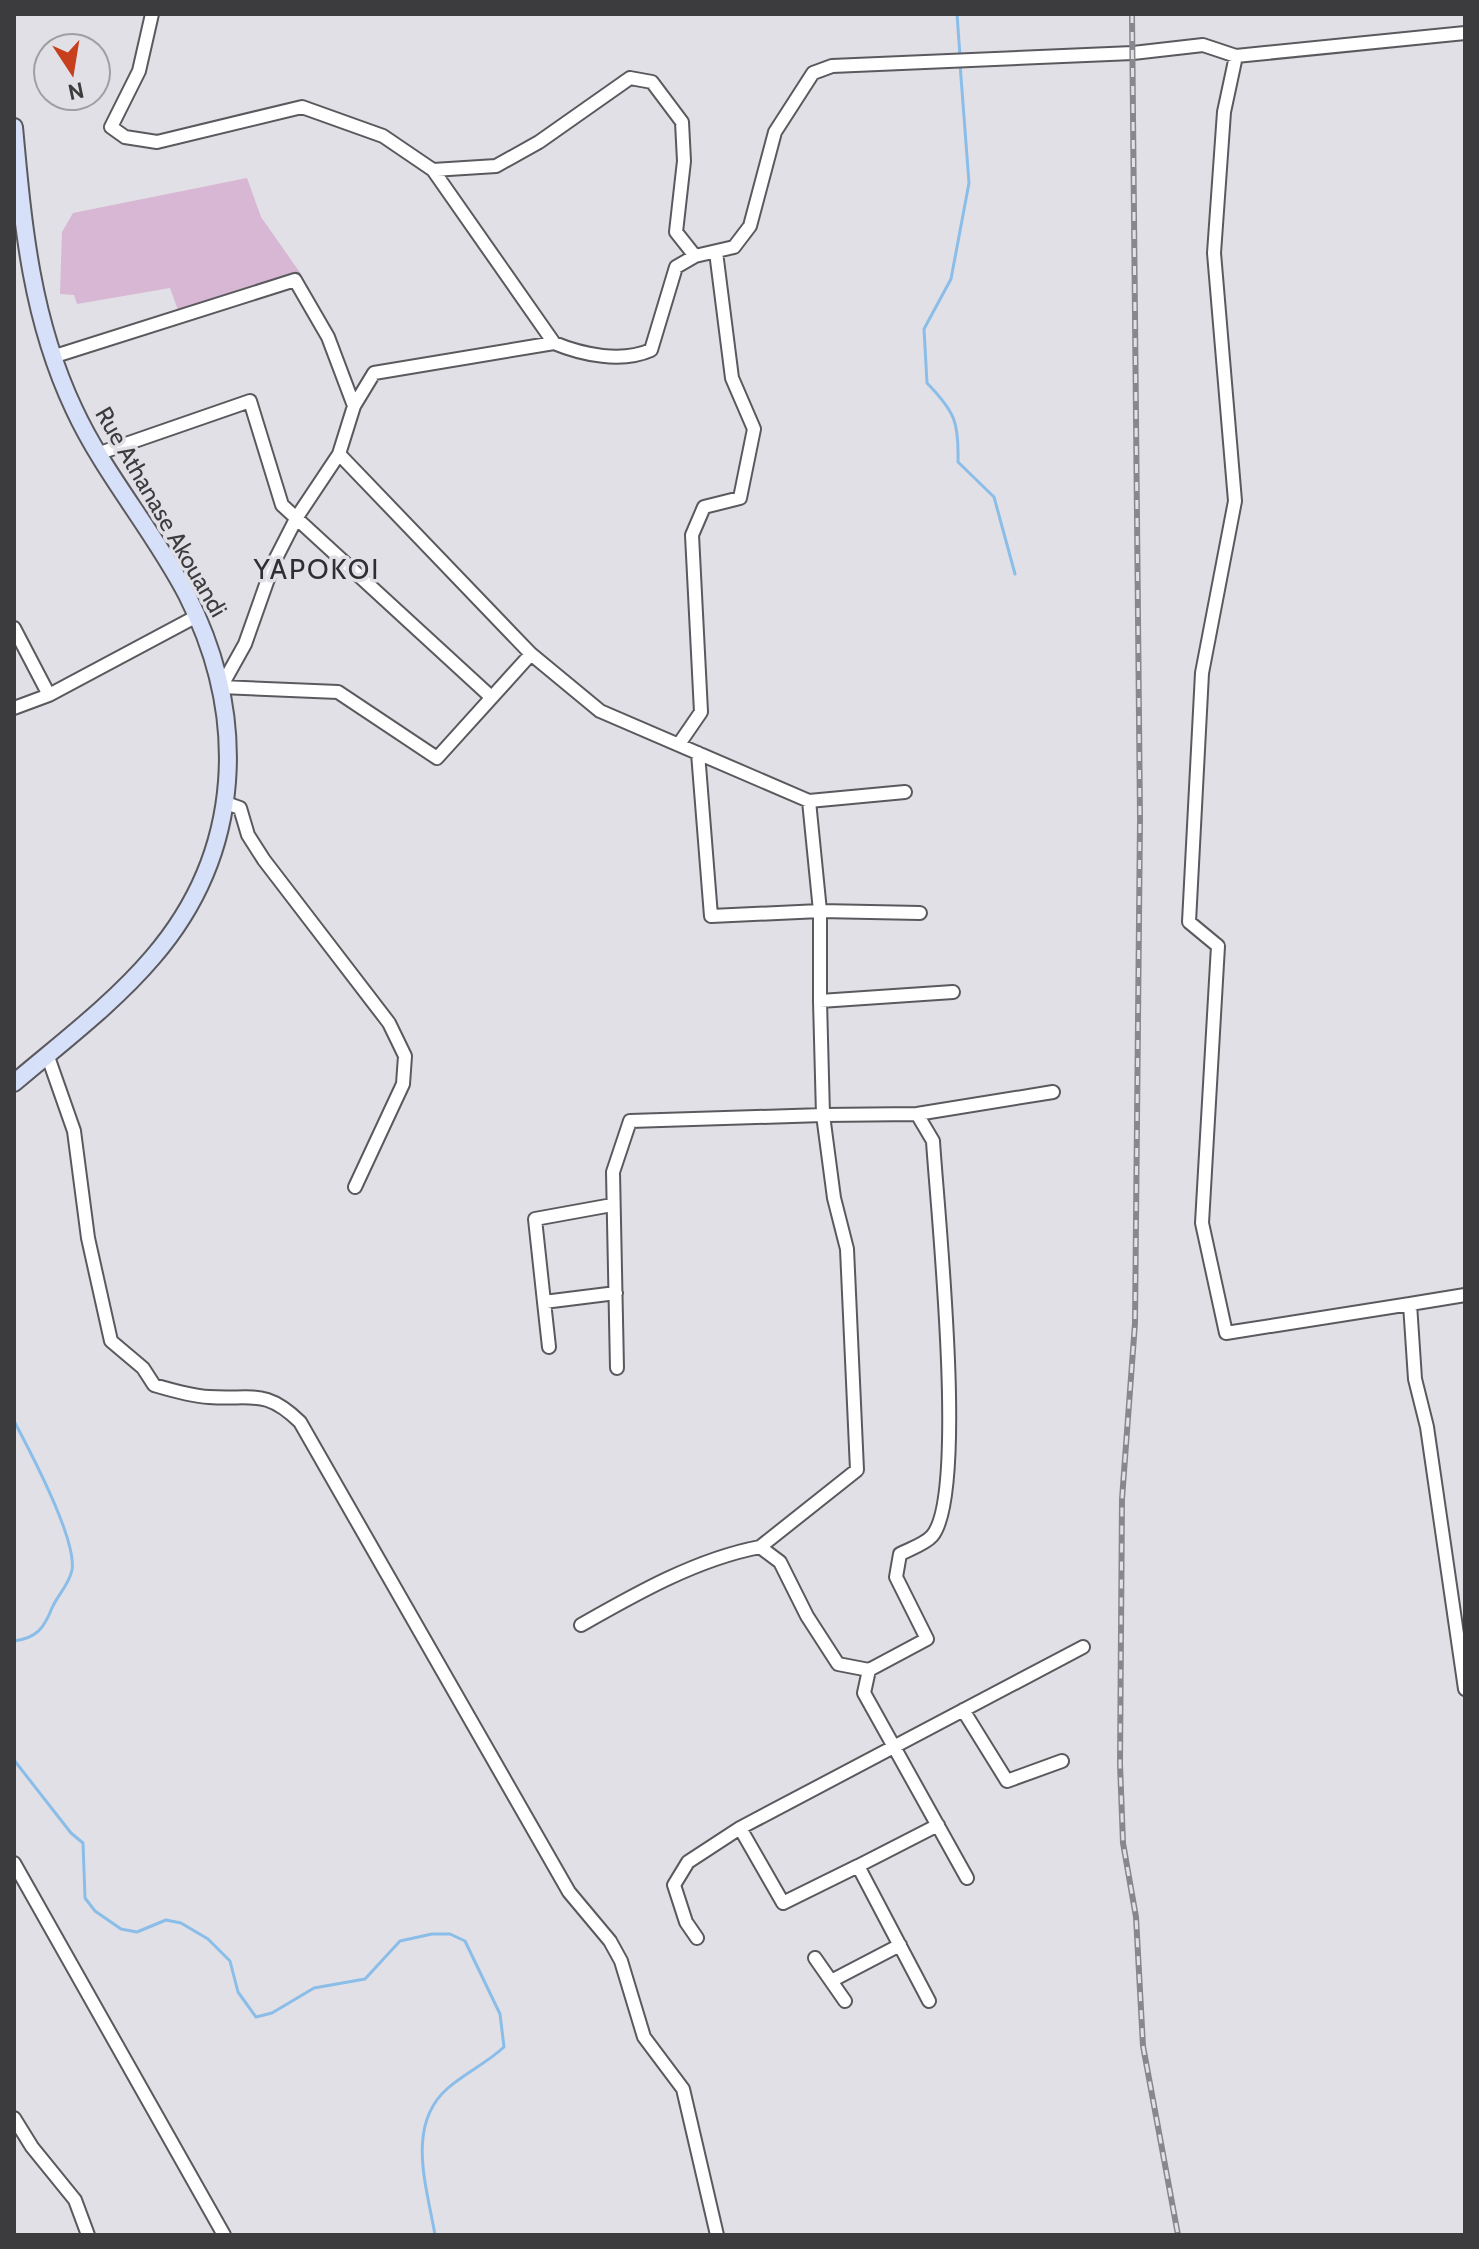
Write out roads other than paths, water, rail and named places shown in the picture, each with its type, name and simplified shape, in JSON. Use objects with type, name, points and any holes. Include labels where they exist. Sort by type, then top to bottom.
[{"type":"street","points":[[152,14],[139,71],[111,127],[125,137],[157,142],[302,107],[383,136],[433,170],[554,343]]},
{"type":"street","points":[[531,654],[437,758],[338,692],[221,687],[245,644],[274,562],[297,517],[339,454],[354,406],[374,373],[554,343],[578,353],[635,357],[651,350],[676,267],[695,256],[734,247],[750,226],[775,132],[813,73],[832,66],[1133,53],[1203,45],[1236,56],[1465,33]]},
{"type":"street","points":[[1236,56],[1224,112],[1214,253],[1235,501],[1202,673],[1189,922],[1218,946],[1202,1223],[1226,1333],[1465,1295]]},
{"type":"street","points":[[433,170],[496,166],[539,142],[630,78],[652,82],[682,122],[684,161],[676,232],[695,256]]},
{"type":"street","name":"Rue Athanase Akouandi","points":[[14,127],[28,267],[52,357],[75,411],[197,616],[221,687],[227,733],[226,803],[220,835],[208,868],[177,924],[134,976],[14,1083]]},
{"type":"street","points":[[679,744],[701,712],[692,535],[704,507],[740,498],[754,429],[732,378],[716,252]]},
{"type":"street","points":[[52,357],[295,280],[328,337],[354,406]]},
{"type":"street","points":[[100,453],[250,401],[282,505],[490,696]]},
{"type":"street","points":[[339,454],[531,654],[600,711],[809,801],[905,792]]},
{"type":"street","points":[[14,708],[49,695],[197,616]]},
{"type":"street","points":[[14,628],[49,695]]},
{"type":"street","points":[[698,753],[711,916],[820,911],[920,913]]},
{"type":"street","points":[[581,1625],[682,1574],[732,1553],[760,1547],[857,1470],[847,1249],[834,1198],[823,1115],[820,911],[809,801]]},
{"type":"street","points":[[226,803],[240,808],[248,835],[264,860],[389,1023],[405,1056],[403,1084],[355,1187]]},
{"type":"street","points":[[820,1001],[953,992]]},
{"type":"street","points":[[47,1054],[74,1131],[88,1238],[111,1341],[143,1368],[154,1385],[209,1397],[260,1396],[281,1403],[300,1422],[569,1892],[610,1941],[621,1961],[644,2037],[683,2089],[717,2235]]},
{"type":"street","points":[[617,1368],[613,1172],[630,1121],[917,1114],[1053,1092]]},
{"type":"street","points":[[760,1547],[780,1562],[807,1616],[838,1664],[869,1670],[927,1639],[896,1577],[900,1554],[931,1537],[938,1526],[952,1457],[933,1141],[917,1114]]},
{"type":"street","points":[[549,1347],[535,1219],[612,1205]]},
{"type":"street","points":[[544,1302],[616,1293]]},
{"type":"street","points":[[1410,1304],[1415,1379],[1427,1427],[1465,1689]]},
{"type":"street","points":[[697,1938],[686,1922],[674,1885],[688,1862],[740,1828],[1083,1647]]},
{"type":"street","points":[[869,1670],[864,1693],[967,1878]]},
{"type":"street","points":[[963,1710],[1007,1781],[1062,1761]]},
{"type":"street","points":[[740,1828],[783,1903],[938,1825]]},
{"type":"street","points":[[14,1863],[224,2235]]},
{"type":"street","points":[[858,1866],[929,2001]]},
{"type":"street","points":[[831,1981],[900,1945]]},
{"type":"street","points":[[815,1958],[845,2001]]},
{"type":"street","points":[[14,2118],[32,2147],[75,2200],[88,2235]]},
{"type":"waterway","points":[[957,14],[960,56]]},
{"type":"waterway","points":[[960,64],[969,183],[951,279],[924,329],[927,383],[953,418],[958,437],[958,462],[994,497],[1015,574]]},
{"type":"waterway","points":[[14,1421],[60,1517],[72,1556],[68,1580],[43,1626],[34,1635],[14,1641]]},
{"type":"waterway","points":[[14,1760],[71,1833],[83,1843],[85,1898],[95,1911],[121,1929],[137,1932],[166,1920],[181,1923],[208,1939],[230,1961],[238,1992],[256,2017],[272,2013],[314,1988],[365,1979],[400,1941],[432,1934],[450,1934],[465,1941],[500,2014],[504,2047],[448,2088],[435,2103],[427,2120],[422,2157],[435,2235]]},
{"type":"railway","points":[[1132,14],[1140,819],[1135,1323],[1122,1499],[1120,1764],[1123,1843],[1136,1917],[1143,2046],[1178,2235]]},
{"type":"district","name":"YAPOKOI","points":[[317,569]]}]
